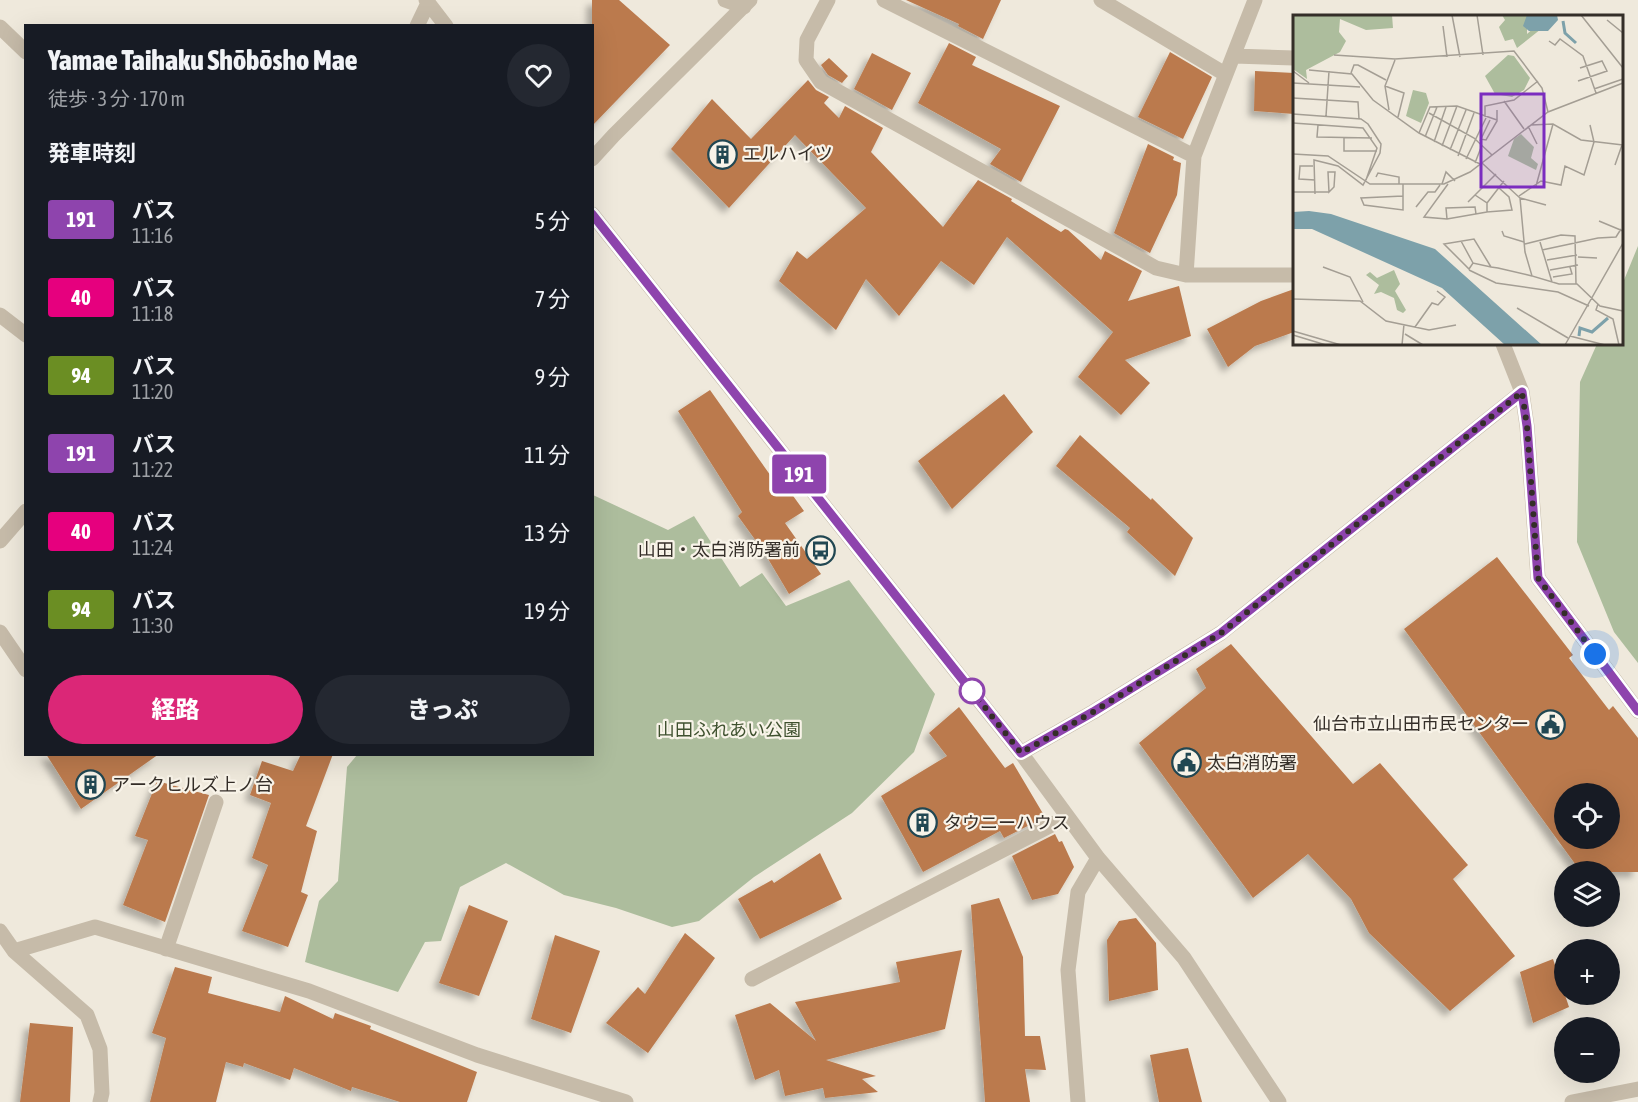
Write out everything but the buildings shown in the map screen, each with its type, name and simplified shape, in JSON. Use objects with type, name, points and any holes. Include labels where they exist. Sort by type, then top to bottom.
[{"type":"street","points":[[724,0],[747,4]]},
{"type":"street","points":[[828,0],[807,40],[806,60],[821,82],[1156,268],[1186,275],[1293,275]]},
{"type":"street","points":[[884,0],[1194,156]]},
{"type":"street","points":[[1186,275],[1194,156],[1255,0]]},
{"type":"street","points":[[418,24],[427,1]]},
{"type":"street","points":[[427,1],[444,24]]},
{"type":"street","points":[[1106,1],[1225,74]]},
{"type":"street","points":[[594,157],[747,4]]},
{"type":"street","points":[[0,27],[24,50]]},
{"type":"street","points":[[1234,56],[1293,58]]},
{"type":"street","points":[[594,217],[1021,753],[1098,858],[1184,958],[1279,1102]]},
{"type":"street","points":[[0,315],[24,333]]},
{"type":"street","points":[[1503,345],[1522,392],[1527,426],[1538,578],[1638,711]]},
{"type":"street","points":[[1021,753],[1093,712],[1221,633],[1522,392]]},
{"type":"street","points":[[0,541],[24,513]]},
{"type":"street","points":[[0,632],[24,667]]},
{"type":"street","points":[[166,949],[216,802]]},
{"type":"street","points":[[752,978],[1067,817]]},
{"type":"street","points":[[1078,1102],[1068,970],[1078,892],[1098,858]]},
{"type":"street","points":[[14,951],[95,927],[309,991],[477,1055],[626,1102]]},
{"type":"street","points":[[0,932],[14,951],[87,1015],[100,1049],[102,1093],[100,1102]]},
{"type":"street","points":[[1572,1102],[1638,1089]]},
{"type":"green space","points":[[1638,246],[1638,663],[1614,632],[1577,542],[1580,382],[1597,345],[1623,345],[1623,283]]},
{"type":"green space","name":"山田ふれあい公園","points":[[594,495],[668,530],[694,516],[740,587],[762,573],[786,606],[849,580],[935,694],[914,752],[852,813],[754,877],[699,921],[672,927],[616,908],[564,895],[506,863],[460,887],[441,941],[425,942],[398,992],[305,962],[319,901],[338,881],[347,767],[356,756],[594,756]]},
{"type":"bus line","name":"191","points":[[594,217],[1021,753],[1093,712],[1221,633],[1522,392],[1527,426],[1538,578],[1638,711]]},
{"type":"place","name":"エルハイツ","points":[[722,154]]},
{"type":"place","name":"山田・太白消防署前","points":[[821,550]]},
{"type":"place","name":"仙台市立山田市民センター","points":[[1550,724]]},
{"type":"place","name":"太白消防署","points":[[1186,763]]},
{"type":"place","name":"アークヒルズ上ノ台","points":[[91,785]]},
{"type":"place","name":"タウニーハウス","points":[[923,823]]},
{"type":"route","points":[[972,691],[1021,753],[1093,712],[1221,633],[1522,392],[1527,426],[1538,578],[1595,654]]}]
